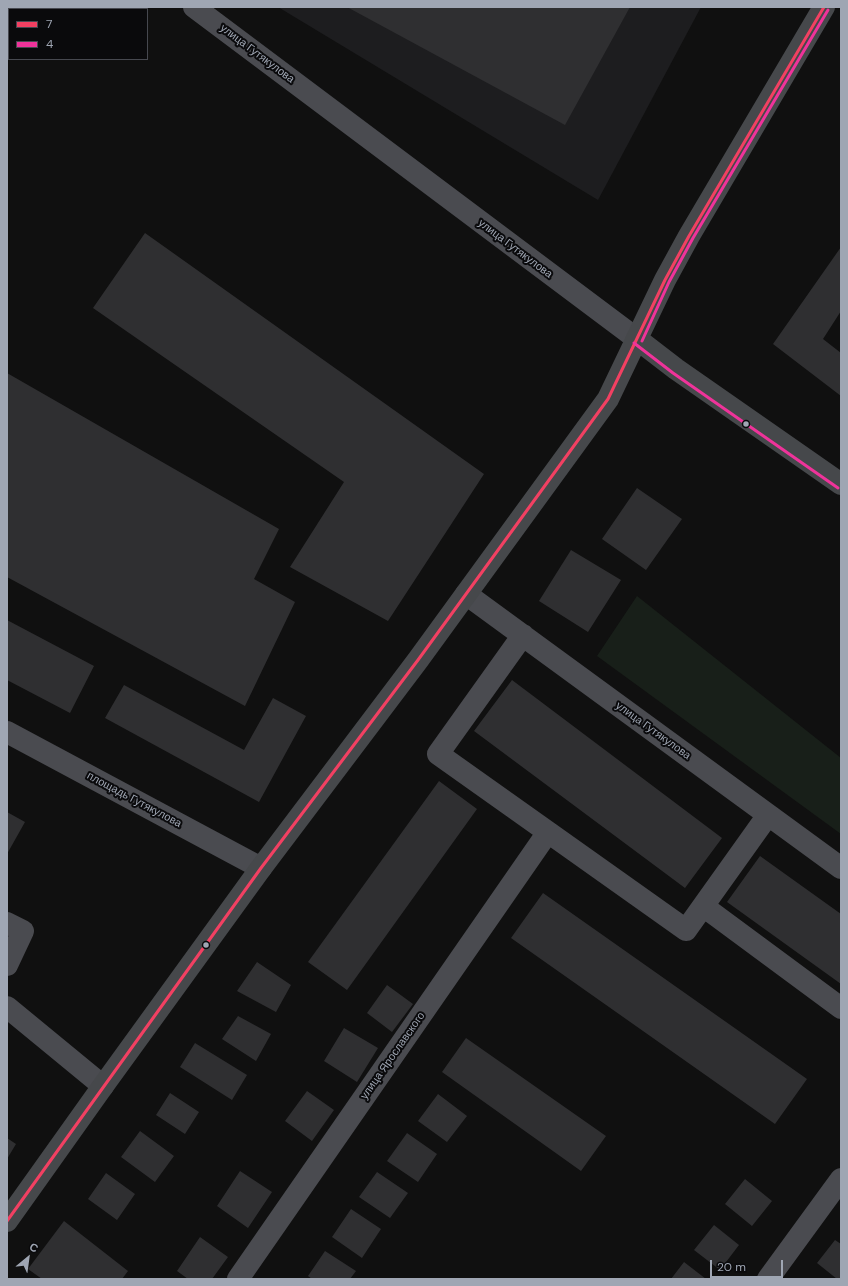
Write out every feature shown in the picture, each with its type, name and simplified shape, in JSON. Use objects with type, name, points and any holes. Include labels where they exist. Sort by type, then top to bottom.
[{"type":"main road","points":[[7,1221],[261,868],[418,660],[608,399],[665,280],[689,236],[824,7]]},
{"type":"main road","name":"улица Гутякулова","points":[[637,340],[676,369],[841,484]]},
{"type":"street","name":"улица Гутякулова","points":[[194,7],[637,340]]},
{"type":"street","name":"улица Гутякулова","points":[[466,594],[841,868]]},
{"type":"street","points":[[523,636],[438,754],[686,930],[768,815]]},
{"type":"street","name":"площадь Гутякулова","points":[[7,732],[261,868]]},
{"type":"street","name":"улица Ярославского","points":[[238,1279],[548,832]]},
{"type":"street","points":[[703,906],[841,1008]]},
{"type":"street","points":[[7,923],[23,931],[7,965]]},
{"type":"street","points":[[7,1007],[103,1086]]},
{"type":"street","points":[[768,1279],[841,1179]]},
{"type":"shaded area","points":[[278,7],[701,7],[598,200]]},
{"type":"shaded area","points":[[637,596],[841,758],[841,834],[597,656]]},
{"type":"building","points":[[347,7],[630,7],[565,125]]},
{"type":"building","points":[[145,233],[484,474],[388,621],[290,567],[344,482],[93,308]]},
{"type":"building","points":[[841,247],[841,311],[823,339],[841,353],[841,396],[773,344]]},
{"type":"building","points":[[7,373],[279,529],[254,579],[295,602],[245,706],[7,577]]},
{"type":"building","points":[[637,488],[682,519],[646,570],[602,539]]},
{"type":"building","points":[[571,550],[621,580],[588,632],[539,601]]},
{"type":"building","points":[[7,620],[94,666],[70,713],[7,680]]},
{"type":"building","points":[[512,680],[722,838],[685,888],[474,731]]},
{"type":"building","points":[[124,685],[244,750],[273,698],[306,716],[259,802],[105,718]]},
{"type":"building","points":[[439,781],[477,809],[347,990],[308,962]]},
{"type":"building","points":[[7,812],[25,822],[7,854]]},
{"type":"building","points":[[760,856],[841,914],[841,984],[727,902]]},
{"type":"building","points":[[543,893],[807,1079],[775,1124],[511,938]]},
{"type":"building","points":[[257,962],[291,985],[276,1012],[237,991]]},
{"type":"building","points":[[387,985],[413,1004],[392,1032],[367,1013]]},
{"type":"building","points":[[238,1016],[271,1034],[256,1061],[222,1039]]},
{"type":"building","points":[[344,1028],[378,1048],[357,1082],[324,1061]]},
{"type":"building","points":[[466,1038],[606,1136],[581,1171],[442,1072]]},
{"type":"building","points":[[195,1043],[247,1075],[232,1100],[180,1067]]},
{"type":"building","points":[[307,1091],[334,1110],[312,1141],[285,1121]]},
{"type":"building","points":[[170,1093],[199,1112],[185,1134],[156,1115]]},
{"type":"building","points":[[438,1094],[467,1116],[447,1142],[418,1121]]},
{"type":"building","points":[[140,1131],[174,1156],[155,1182],[121,1157]]},
{"type":"building","points":[[407,1133],[437,1154],[418,1182],[387,1161]]},
{"type":"building","points":[[7,1138],[16,1144],[7,1159]]},
{"type":"building","points":[[240,1171],[272,1192],[248,1228],[217,1206]]},
{"type":"building","points":[[377,1172],[408,1193],[390,1218],[359,1197]]},
{"type":"building","points":[[106,1173],[135,1194],[117,1220],[88,1199]]},
{"type":"building","points":[[745,1179],[772,1201],[752,1226],[725,1204]]},
{"type":"building","points":[[351,1209],[381,1229],[362,1258],[332,1237]]},
{"type":"building","points":[[64,1221],[128,1271],[122,1279],[42,1279],[28,1269]]},
{"type":"building","points":[[714,1225],[739,1245],[720,1270],[694,1250]]},
{"type":"building","points":[[200,1237],[228,1257],[212,1279],[188,1279],[177,1271]]},
{"type":"building","points":[[835,1240],[841,1244],[841,1279],[837,1279],[817,1263]]},
{"type":"building","points":[[325,1251],[356,1271],[350,1279],[312,1279],[308,1276]]},
{"type":"building","points":[[684,1262],[706,1279],[671,1279]]},
{"type":"transit line","name":"7","points":[[7,1221],[261,868],[418,660],[608,399],[665,280],[689,236],[824,7]]},
{"type":"transit line","name":"4","points":[[642,341],[669,282],[693,238],[828,10]]},
{"type":"transit line","name":"4","points":[[634,343],[673,373],[838,488]]}]
